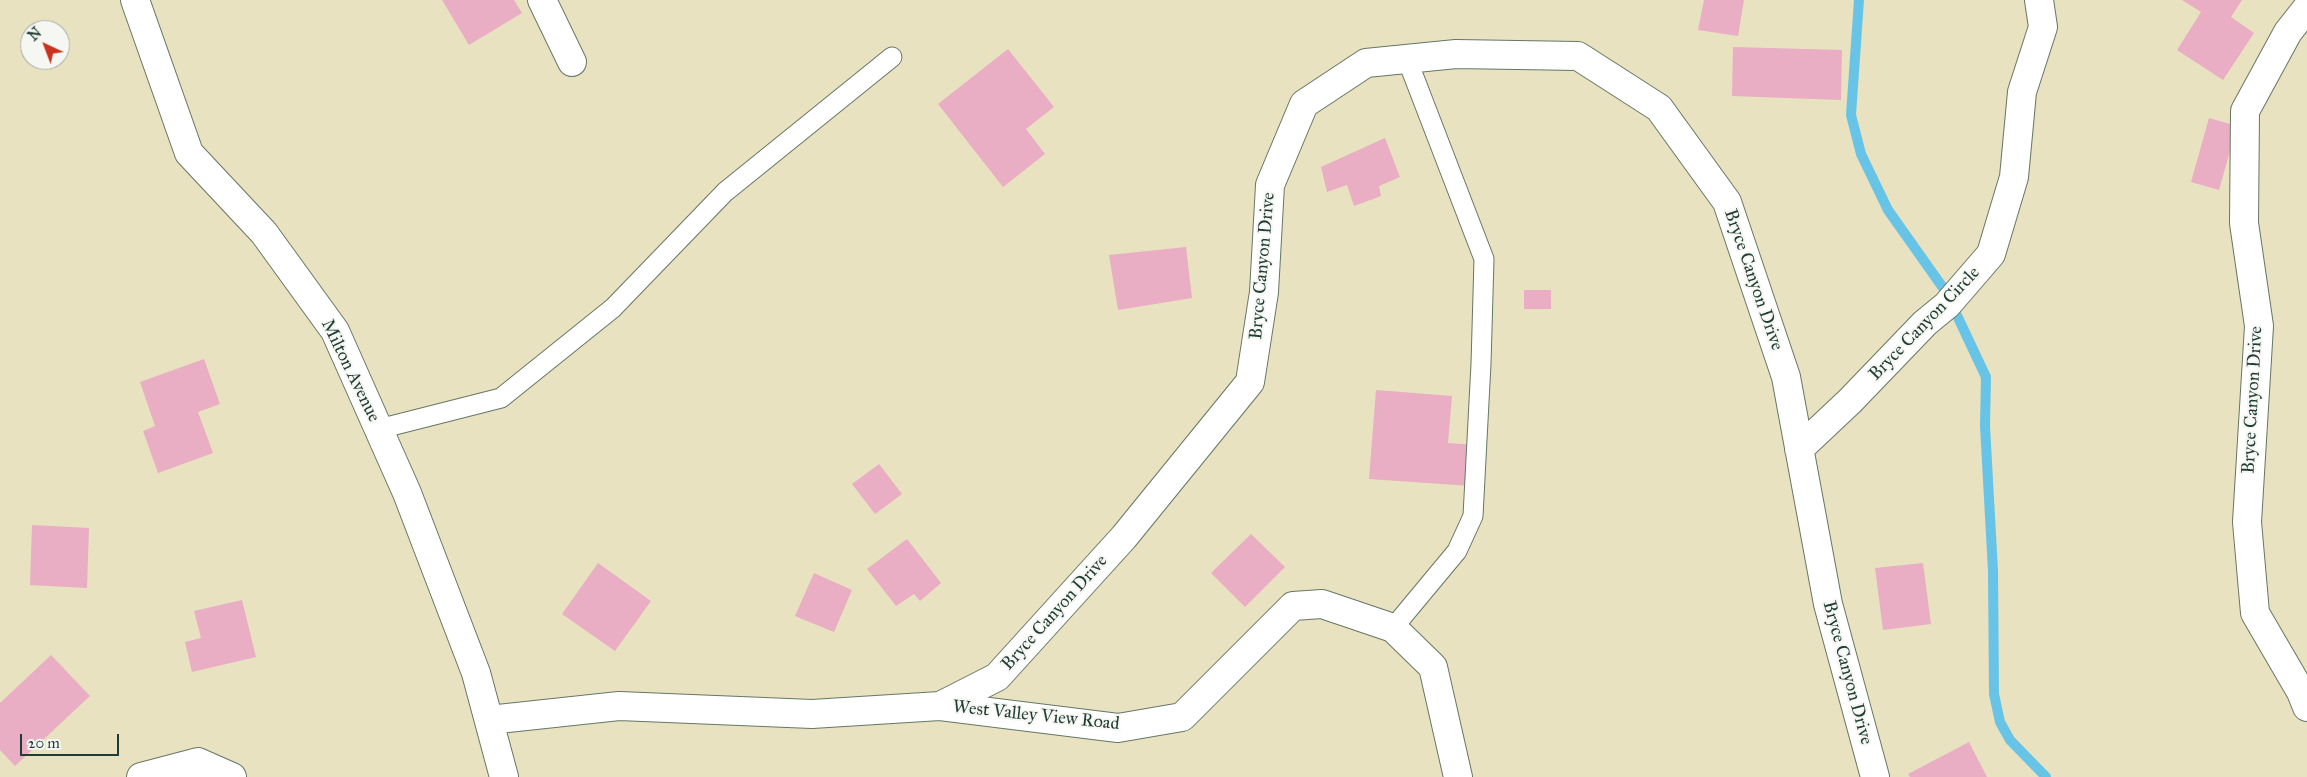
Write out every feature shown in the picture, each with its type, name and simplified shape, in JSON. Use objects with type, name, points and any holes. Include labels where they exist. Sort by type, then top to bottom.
[{"type":"street","name":"Milton Avenue","points":[[135,0],[189,153],[264,234],[335,331],[407,493],[476,673],[504,777]]},
{"type":"street","points":[[542,0],[572,62]]},
{"type":"street","name":"Bryce Canyon Circle","points":[[1799,449],[1850,401],[1925,323],[1947,305],[1991,254],[2014,177],[2022,92],[2043,27],[2039,0]]},
{"type":"street","name":"Bryce Canyon Drive","points":[[2307,8],[2288,32],[2245,111],[2244,222],[2259,326],[2247,522],[2255,613],[2301,692],[2307,707]]},
{"type":"street","name":"Bryce Canyon Drive","points":[[489,720],[619,706],[812,714],[940,706],[997,677],[1124,537],[1250,382],[1264,292],[1270,185],[1304,104],[1366,63],[1456,54],[1578,56],[1659,108],[1727,202],[1786,377],[1828,604],[1875,777]]},
{"type":"street","name":"West Valley View Road","points":[[940,706],[1118,728],[1182,717],[1293,606],[1322,604],[1393,628],[1433,667],[1458,777]]},
{"type":"street","points":[[141,777],[198,762],[232,777]]},
{"type":"lane","points":[[379,429],[501,398],[613,308],[725,192],[892,57]]},
{"type":"lane","points":[[1393,628],[1457,551],[1473,516],[1482,344],[1484,259],[1407,59]]},
{"type":"building","points":[[442,0],[514,0],[522,13],[469,45]]},
{"type":"building","points":[[1704,0],[1744,0],[1738,36],[1698,30]]},
{"type":"building","points":[[2182,0],[2242,0],[2231,17],[2254,33],[2223,80],[2177,50],[2201,12]]},
{"type":"building","points":[[1733,47],[1842,50],[1841,100],[1732,96]]},
{"type":"building","points":[[1008,49],[1054,107],[1026,129],[1045,154],[1003,187],[938,104]]},
{"type":"building","points":[[2209,118],[2237,126],[2219,190],[2191,182]]},
{"type":"building","points":[[1385,138],[1400,177],[1379,186],[1381,196],[1354,206],[1347,185],[1327,192],[1321,167]]},
{"type":"building","points":[[1186,247],[1192,298],[1118,310],[1109,255]]},
{"type":"building","points":[[1524,290],[1551,290],[1551,309],[1524,309]]},
{"type":"building","points":[[204,359],[220,404],[198,412],[213,453],[158,473],[143,431],[155,426],[140,382]]},
{"type":"building","points":[[1376,390],[1452,396],[1448,443],[1475,445],[1471,486],[1369,479]]},
{"type":"building","points":[[879,464],[902,494],[875,514],[852,484]]},
{"type":"building","points":[[32,525],[89,528],[87,588],[30,585]]},
{"type":"building","points":[[1251,534],[1285,567],[1245,607],[1211,573]]},
{"type":"building","points":[[907,539],[941,583],[920,601],[914,594],[896,606],[867,569]]},
{"type":"building","points":[[598,563],[651,601],[615,651],[562,614]]},
{"type":"building","points":[[1923,563],[1931,624],[1883,630],[1875,568]]},
{"type":"building","points":[[814,573],[852,590],[834,632],[795,616]]},
{"type":"building","points":[[242,600],[256,657],[192,672],[185,642],[201,638],[194,611]]},
{"type":"building","points":[[51,655],[90,696],[15,766],[0,750],[0,703]]},
{"type":"building","points":[[1969,742],[1987,777],[1910,777],[1908,774]]},
{"type":"waterway","points":[[1859,0],[1851,115],[1861,154],[1888,210],[1946,292],[1986,377],[1985,426],[1993,571],[1994,694],[2000,722],[2010,740],[2046,777]]}]
